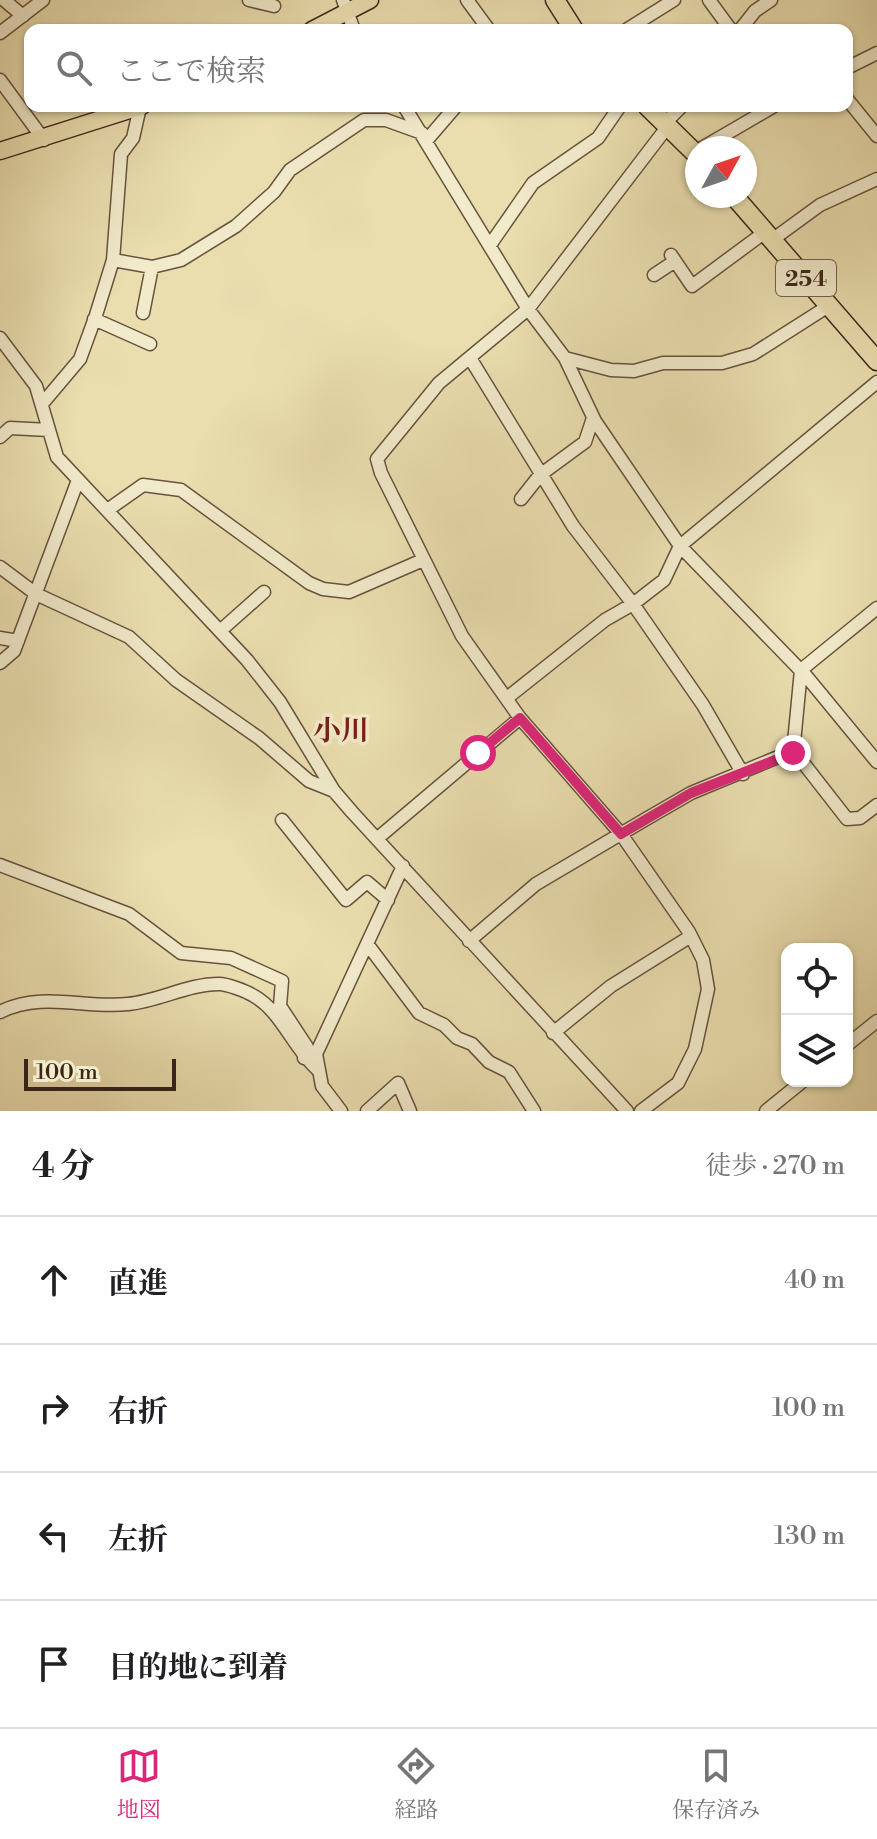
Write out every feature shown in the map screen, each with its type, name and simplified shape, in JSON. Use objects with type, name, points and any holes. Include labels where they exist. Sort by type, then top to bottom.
[{"type":"highway","points":[[555,0],[570,24]]},
{"type":"highway","points":[[653,112],[685,142]]},
{"type":"highway","name":"254","points":[[744,208],[877,361]]},
{"type":"main road","points":[[320,24],[344,7],[370,0]]},
{"type":"main road","points":[[0,151],[44,140],[124,112]]},
{"type":"street","points":[[4,0],[23,16]]},
{"type":"street","points":[[0,33],[43,0]]},
{"type":"street","points":[[249,0],[274,6]]},
{"type":"street","points":[[467,0],[485,24]]},
{"type":"street","points":[[636,24],[674,0]]},
{"type":"street","points":[[709,0],[727,24]]},
{"type":"street","points":[[745,24],[755,11],[771,0]]},
{"type":"street","points":[[853,65],[877,53]]},
{"type":"street","points":[[0,80],[44,140]]},
{"type":"street","points":[[853,106],[877,136]]},
{"type":"street","points":[[42,404],[80,359],[94,319],[113,260],[121,154],[133,138],[140,112]]},
{"type":"street","points":[[408,112],[528,309],[565,358],[593,418],[680,546],[801,670],[877,762]]},
{"type":"street","points":[[424,137],[450,112]]},
{"type":"street","points":[[490,245],[533,183],[598,138],[616,112]]},
{"type":"street","points":[[641,1111],[678,1083],[695,1049],[705,1015],[706,975],[703,960],[691,936],[621,834],[520,718],[462,636],[381,473],[377,459],[439,383],[528,309],[677,112]]},
{"type":"street","points":[[723,136],[764,112]]},
{"type":"street","points":[[113,260],[152,267],[181,260],[236,226],[274,192],[290,170],[364,120],[386,120],[424,137]]},
{"type":"street","points":[[654,275],[673,258],[692,286],[820,205],[877,179]]},
{"type":"street","points":[[143,313],[152,267]]},
{"type":"street","points":[[565,358],[611,370],[634,371],[663,363],[722,363],[753,354],[830,305]]},
{"type":"street","points":[[94,319],[150,344]]},
{"type":"street","points":[[0,338],[36,386],[57,457],[109,509],[280,702],[334,791],[627,1111]]},
{"type":"street","points":[[470,358],[573,526],[633,604],[703,705],[743,774]]},
{"type":"street","points":[[507,698],[605,620],[633,604],[664,580],[680,546],[877,382]]},
{"type":"street","points":[[521,499],[540,475],[585,442],[593,418]]},
{"type":"street","points":[[0,437],[10,428],[49,430]]},
{"type":"street","points":[[0,663],[14,651],[78,480]]},
{"type":"street","points":[[109,509],[143,485],[181,490],[309,583],[336,592],[361,588],[423,560]]},
{"type":"street","points":[[0,567],[36,594],[129,637],[176,680],[259,738],[309,781],[334,791]]},
{"type":"street","points":[[220,631],[264,592]]},
{"type":"street","points":[[877,608],[801,670],[793,753],[847,819],[860,818],[877,805]]},
{"type":"street","points":[[0,638],[18,641]]},
{"type":"street","points":[[379,837],[520,718]]},
{"type":"street","points":[[469,941],[536,884],[691,793],[793,753]]},
{"type":"street","points":[[282,820],[346,900],[367,882],[388,900]]},
{"type":"street","points":[[0,865],[129,914],[181,953],[231,958],[282,981],[280,1006],[307,1047],[304,1058]]},
{"type":"street","points":[[341,1111],[322,1086],[318,1070],[319,1041],[368,945],[403,866]]},
{"type":"street","points":[[553,1033],[611,986],[691,936]]},
{"type":"street","points":[[368,945],[419,1013],[444,1025],[457,1038],[472,1044],[489,1062],[509,1072],[534,1111]]},
{"type":"street","points":[[0,1012],[37,1001],[130,1004],[202,985],[221,984],[252,994],[272,1010],[304,1058],[318,1070]]},
{"type":"street","points":[[853,1040],[877,1021]]},
{"type":"street","points":[[367,1111],[398,1083],[410,1111]]},
{"type":"street","points":[[766,1111],[796,1087]]},
{"type":"district","name":"小川","points":[[341,730]]},
{"type":"route","points":[[478,753],[520,718],[621,834],[691,793],[793,753]]}]
